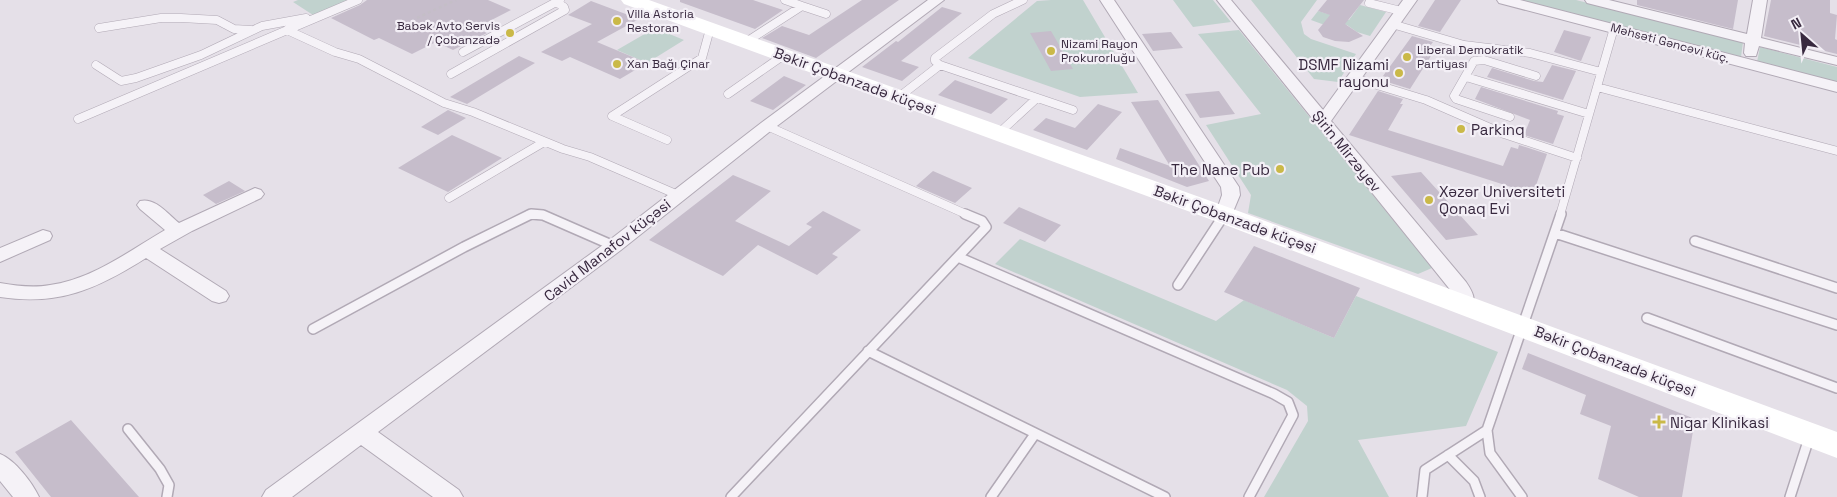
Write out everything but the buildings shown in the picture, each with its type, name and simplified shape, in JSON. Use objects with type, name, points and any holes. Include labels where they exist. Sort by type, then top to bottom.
[{"type":"street","name":"Bəkir Çobanzadə küçəsi","points":[[631,0],[1224,215],[1837,445]]},
{"type":"street","name":"Cavid Manafov küçəsi","points":[[274,497],[614,246],[767,126],[937,0]]},
{"type":"street","points":[[1107,0],[1230,187],[1231,195],[1224,215]]},
{"type":"street","name":"Şirin Mirzəyev","points":[[1224,0],[1459,287],[1464,296],[1464,304]]},
{"type":"street","name":"Məhsəti Gəncəvi küç.","points":[[1504,0],[1837,87]]},
{"type":"street","name":"Məhsəti Gəncəvi küç.","points":[[1592,0],[1837,61]]},
{"type":"street","points":[[1749,64],[1760,0]]},
{"type":"street","points":[[1323,122],[1405,6]]},
{"type":"street","points":[[0,290],[19,295],[33,295],[76,287],[178,231],[255,194]]},
{"type":"street","points":[[146,205],[178,231]]},
{"type":"street","points":[[0,256],[43,236]]},
{"type":"street","points":[[146,249],[219,296]]},
{"type":"street","points":[[362,433],[451,497]]},
{"type":"street","points":[[0,464],[27,497]]},
{"type":"lane","points":[[78,119],[358,0]]},
{"type":"lane","points":[[785,0],[826,14]]},
{"type":"lane","points":[[1023,0],[993,14],[935,58],[940,64],[1072,110]]},
{"type":"lane","points":[[451,74],[565,10],[558,1],[463,52]]},
{"type":"lane","points":[[1369,3],[1405,6]]},
{"type":"lane","points":[[746,42],[802,6]]},
{"type":"lane","points":[[96,65],[121,81],[136,78],[201,55],[251,30],[328,13]]},
{"type":"lane","points":[[99,28],[161,18],[181,18],[217,20],[234,29],[251,30]]},
{"type":"lane","points":[[1392,24],[1464,45],[1530,53],[1602,72]]},
{"type":"lane","points":[[1522,497],[1490,454],[1486,430],[1555,233],[1614,28]]},
{"type":"lane","points":[[667,140],[612,116],[702,58],[710,29]]},
{"type":"lane","points":[[287,30],[335,52],[359,59],[444,103],[473,112],[544,142],[590,157],[678,195]]},
{"type":"lane","points":[[728,94],[784,55]]},
{"type":"lane","points":[[1510,117],[1456,100],[1454,96],[1474,61],[1478,60],[1536,76]]},
{"type":"lane","points":[[900,97],[940,64]]},
{"type":"lane","points":[[1466,77],[1589,114]]},
{"type":"lane","points":[[1354,78],[1426,100],[1504,134],[1577,158]]},
{"type":"lane","points":[[1597,87],[1837,151]]},
{"type":"lane","points":[[999,133],[1037,98]]},
{"type":"lane","points":[[731,497],[986,227],[982,221],[767,126]]},
{"type":"lane","points":[[450,198],[544,142]]},
{"type":"lane","points":[[313,329],[380,291],[531,214],[543,215],[614,246]]},
{"type":"lane","points":[[1178,285],[1224,215]]},
{"type":"lane","points":[[1555,233],[1837,325]]},
{"type":"lane","points":[[1695,241],[1837,288]]},
{"type":"lane","points":[[958,257],[1274,394],[1288,402],[1293,415],[1249,497]]},
{"type":"lane","points":[[1647,318],[1837,388]]},
{"type":"lane","points":[[868,351],[1164,497]]},
{"type":"lane","points":[[128,429],[160,469],[169,485],[167,497]]},
{"type":"lane","points":[[1422,497],[1425,470],[1486,430]]},
{"type":"lane","points":[[991,497],[1035,434]]},
{"type":"lane","points":[[1790,497],[1810,435]]},
{"type":"lane","points":[[1448,455],[1474,481],[1480,497]]},
{"type":"path","points":[[417,18],[456,0]]},
{"type":"path","points":[[1068,46],[1133,40]]},
{"type":"shaded area","points":[[298,0],[348,0],[313,15],[293,2]]},
{"type":"shaded area","points":[[1083,0],[1138,93],[1080,97],[968,58],[1037,1]]},
{"type":"shaded area","points":[[1173,0],[1213,0],[1231,22],[1193,27]]},
{"type":"shaded area","points":[[1251,0],[1317,0],[1301,22],[1304,34],[1311,39],[1356,54],[1338,82],[1314,79]]},
{"type":"shaded area","points":[[1513,0],[1576,0],[1743,42],[1741,57]]},
{"type":"shaded area","points":[[1360,5],[1386,12],[1370,36],[1357,32],[1347,25],[1322,24],[1311,20],[1318,11],[1349,20]]},
{"type":"shaded area","points":[[655,28],[684,40],[647,63],[617,50]]},
{"type":"shaded area","points":[[1239,30],[1432,268],[1418,274],[1248,213],[1251,195],[1206,125],[1261,114],[1198,34]]},
{"type":"shaded area","points":[[1760,47],[1837,67],[1837,83],[1757,62]]},
{"type":"shaded area","points":[[1020,239],[1216,321],[1244,300],[1334,338],[1356,296],[1498,352],[1466,426],[1358,440],[1389,497],[1264,497],[1308,421],[1307,406],[1287,390],[995,264]]},
{"type":"place","name":"Villa Astoria Restoran","points":[[617,21]]},
{"type":"place","name":"Babək Avto Servis / Çobanzadə","points":[[510,33]]},
{"type":"place","name":"Nizami Rayon Prokurorluğu","points":[[1051,51]]},
{"type":"place","name":"Liberal Demokratik Partiyası","points":[[1407,57]]},
{"type":"place","name":"Xan Bağı Çinar","points":[[617,64]]},
{"type":"place","name":"DSMF Nizami rayonu","points":[[1399,73]]},
{"type":"place","name":"Parkinq","points":[[1461,129]]},
{"type":"place","name":"The Nane Pub","points":[[1280,169]]},
{"type":"place","name":"Xəzər Universiteti Qonaq Evi","points":[[1429,200]]},
{"type":"place","name":"Nigar Klinikasi","points":[[1659,422]]}]
